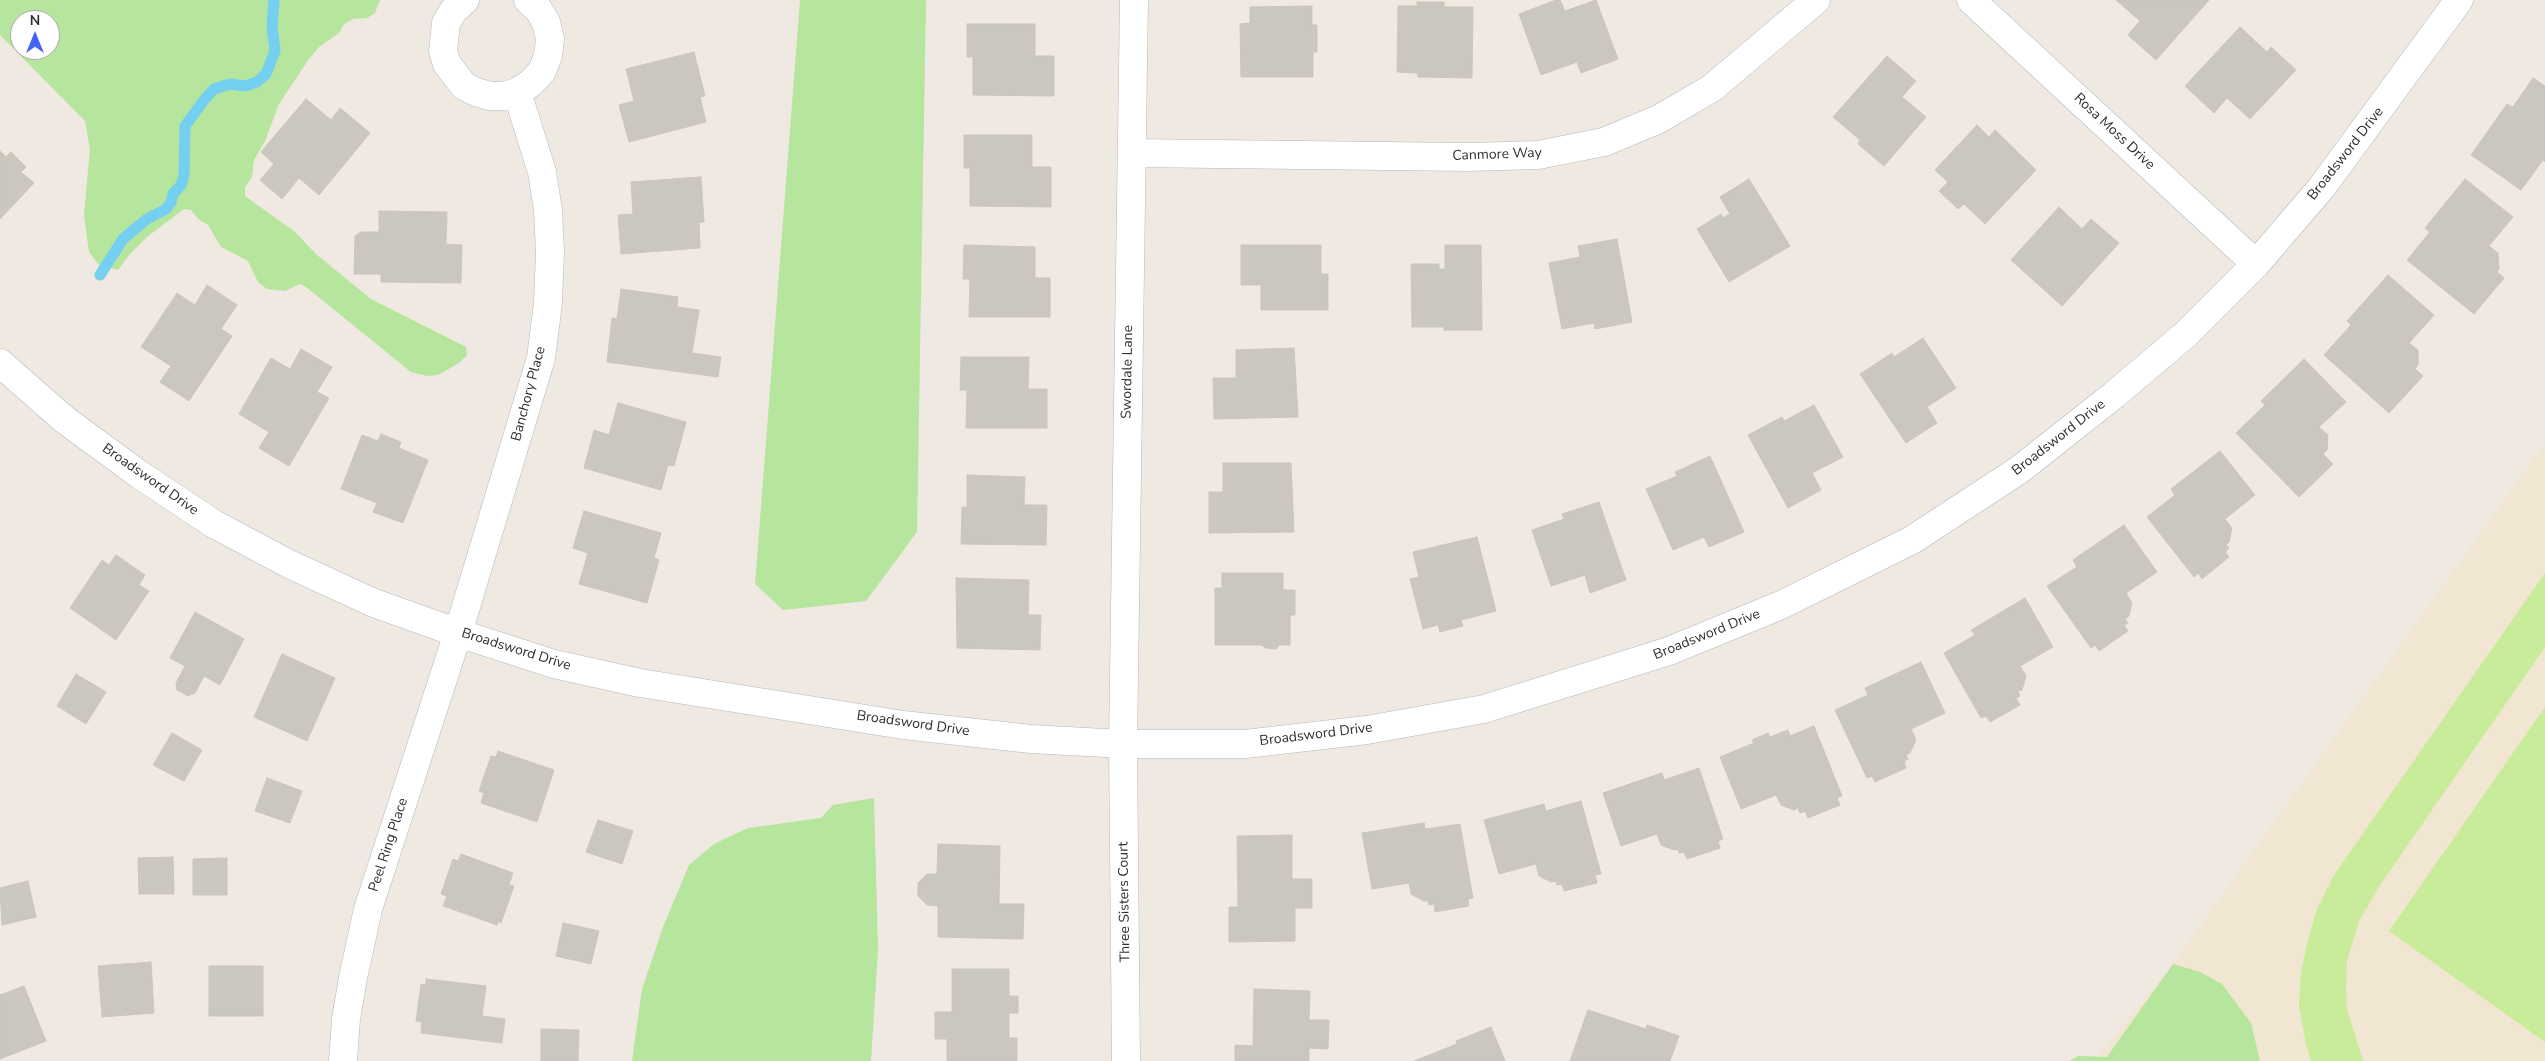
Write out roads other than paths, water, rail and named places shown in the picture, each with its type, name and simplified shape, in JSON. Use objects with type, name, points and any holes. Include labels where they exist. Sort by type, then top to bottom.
[{"type":"street","points":[[465,0],[453,11],[446,23],[443,50],[447,64],[459,81],[476,92],[504,96],[518,92],[531,83],[542,70],[548,56],[550,39],[546,22],[538,9],[528,0]]},
{"type":"street","name":"Swordale Lane","points":[[1123,744],[1134,0]]},
{"type":"street","name":"Canmore Way","points":[[1132,153],[1469,157],[1538,155],[1604,142],[1659,119],[1712,88],[1816,0]]},
{"type":"street","name":"Rosa Moss Drive","points":[[1971,0],[2256,264]]},
{"type":"street","name":"Broadsword Drive","points":[[0,363],[65,420],[140,475],[214,524],[289,564],[374,603],[554,664],[640,683],[902,724],[1031,739],[1123,744],[1244,744],[1367,730],[1484,709],[1669,652],[1781,605],[1912,540],[2019,470],[2114,395],[2186,334],[2256,264],[2322,187],[2459,0]]},
{"type":"street","name":"Banchory Place","points":[[458,633],[541,358],[548,303],[550,252],[548,210],[542,172],[518,92]]},
{"type":"street","name":"Peel Ring Place","points":[[343,1061],[346,1019],[362,932],[458,633]]},
{"type":"street","name":"Three Sisters Court","points":[[1123,744],[1126,1061]]},
{"type":"waterway","points":[[100,275],[123,239],[147,219],[166,209],[171,202],[173,194],[181,185],[184,176],[185,126],[204,100],[214,89],[230,84],[245,86],[257,82],[266,74],[275,51],[272,26],[274,0]]}]
